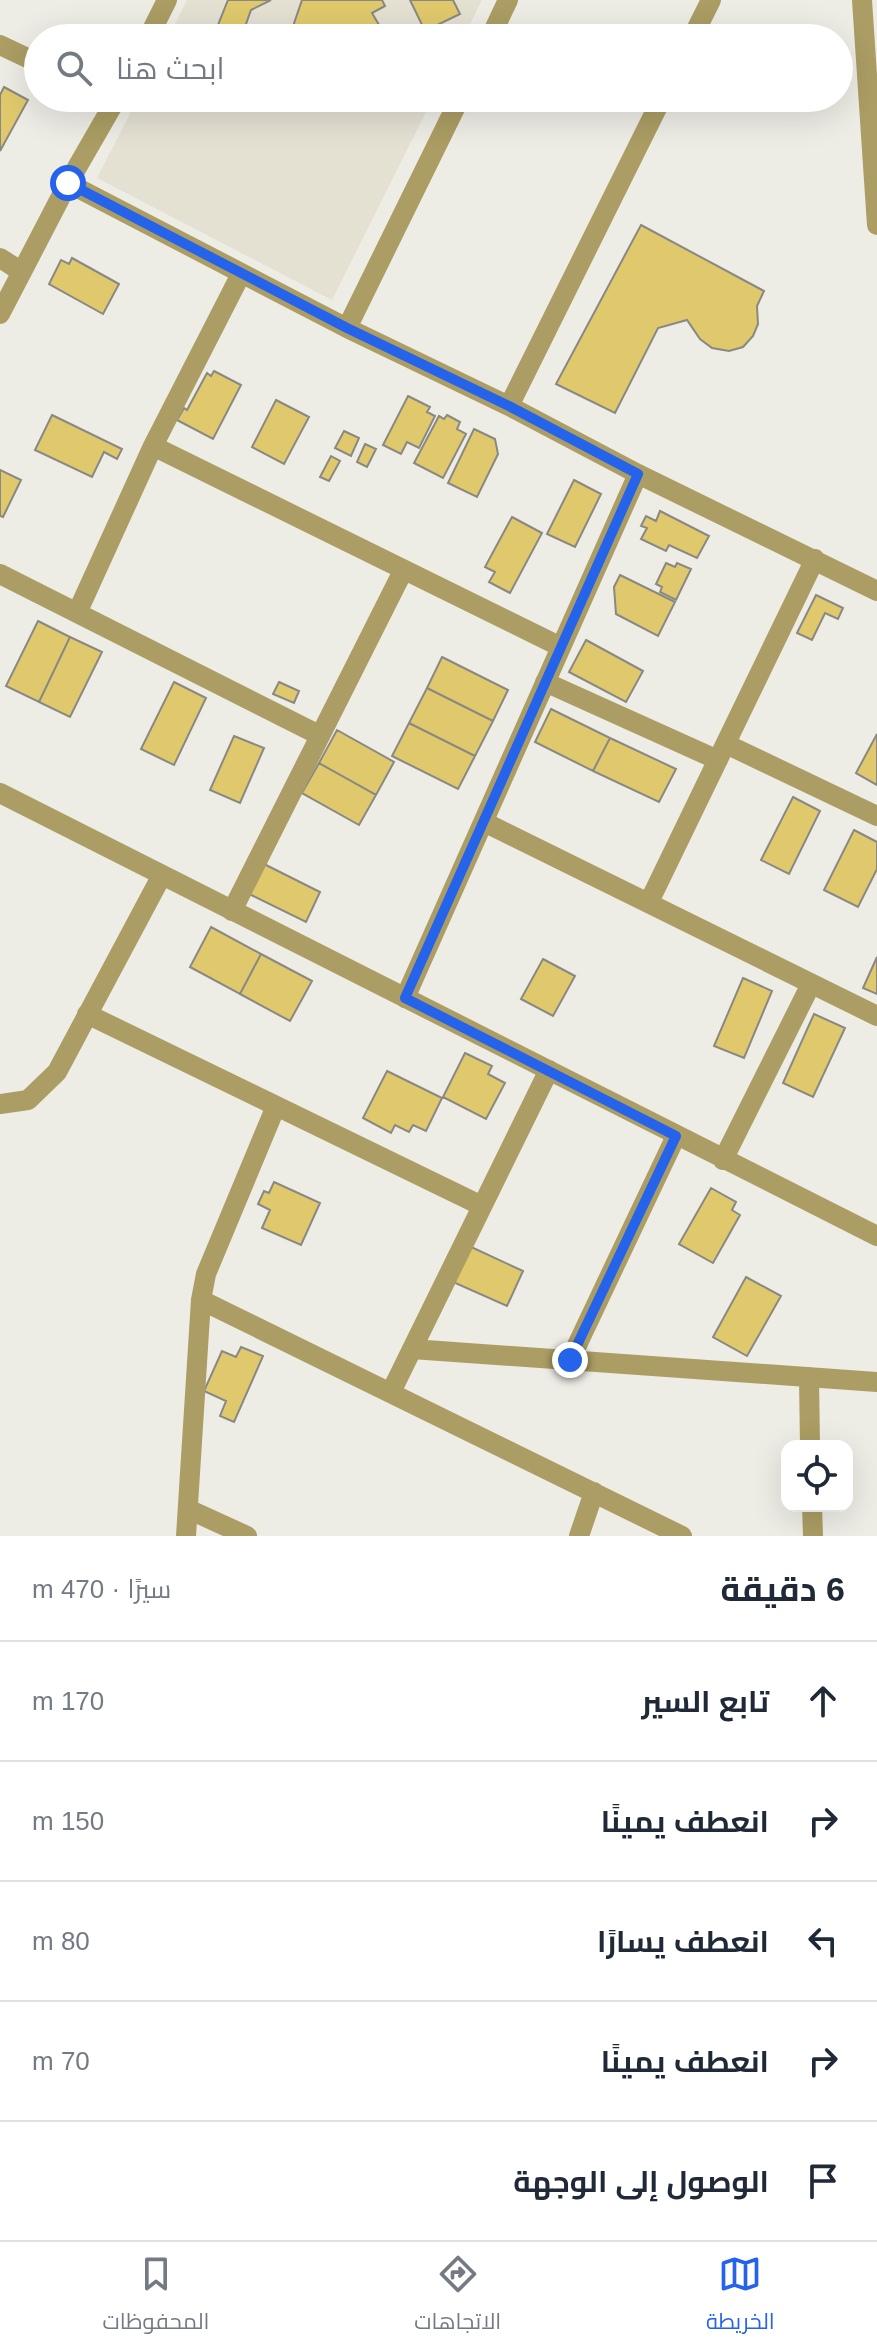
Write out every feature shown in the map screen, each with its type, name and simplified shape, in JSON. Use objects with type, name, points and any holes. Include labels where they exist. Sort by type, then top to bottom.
[{"type":"street","points":[[155,24],[167,0]]},
{"type":"street","points":[[497,24],[508,0]]},
{"type":"street","points":[[699,24],[711,0]]},
{"type":"street","points":[[862,0],[877,225]]},
{"type":"street","points":[[0,45],[24,56]]},
{"type":"street","points":[[0,314],[107,112]]},
{"type":"street","points":[[347,328],[453,112]]},
{"type":"street","points":[[509,406],[655,112]]},
{"type":"street","points":[[68,183],[347,328],[877,591]]},
{"type":"street","points":[[0,258],[22,272]]},
{"type":"street","points":[[77,613],[153,446],[241,274]]},
{"type":"street","points":[[153,446],[561,647]]},
{"type":"street","points":[[405,998],[638,474]]},
{"type":"street","points":[[649,902],[815,559]]},
{"type":"street","points":[[232,911],[403,571]]},
{"type":"street","points":[[0,574],[319,735]]},
{"type":"street","points":[[545,682],[877,816]]},
{"type":"street","points":[[0,793],[877,1236]]},
{"type":"street","points":[[484,822],[877,1016]]},
{"type":"street","points":[[0,1104],[28,1100],[57,1072],[162,875]]},
{"type":"street","points":[[723,1160],[811,984]]},
{"type":"street","points":[[87,1014],[482,1206]]},
{"type":"street","points":[[391,1392],[549,1070]]},
{"type":"street","points":[[186,1536],[201,1300],[206,1274],[276,1106]]},
{"type":"street","points":[[570,1360],[676,1136]]},
{"type":"street","points":[[201,1300],[682,1536]]},
{"type":"street","points":[[412,1349],[877,1382]]},
{"type":"street","points":[[809,1377],[810,1440]]},
{"type":"street","points":[[579,1536],[594,1492]]},
{"type":"street","points":[[188,1509],[247,1536]]},
{"type":"street","points":[[812,1512],[813,1536]]},
{"type":"shaded area","points":[[187,0],[482,0],[470,24],[175,24]]},
{"type":"shaded area","points":[[131,112],[426,112],[332,300],[97,178]]},
{"type":"building","points":[[228,0],[271,0],[251,10],[246,24],[218,24]]},
{"type":"building","points":[[302,0],[382,0],[385,6],[372,13],[378,24],[294,24]]},
{"type":"building","points":[[410,0],[453,0],[460,14],[439,24],[422,24]]},
{"type":"building","points":[[4,87],[24,98],[24,107],[0,151],[0,95]]},
{"type":"building","points":[[641,225],[764,291],[757,306],[758,324],[743,347],[729,351],[712,348],[700,339],[687,320],[658,328],[615,413],[556,384]]},
{"type":"building","points":[[72,258],[119,284],[103,314],[49,284],[61,260],[69,264]]},
{"type":"building","points":[[214,371],[241,385],[213,439],[177,420],[184,408],[187,410],[207,373],[211,376]]},
{"type":"building","points":[[408,396],[430,407],[427,412],[435,416],[419,448],[407,442],[401,454],[383,445]]},
{"type":"building","points":[[276,400],[309,417],[284,464],[252,447]]},
{"type":"building","points":[[52,415],[122,449],[117,459],[104,452],[92,477],[35,450]]},
{"type":"building","points":[[447,415],[460,422],[457,429],[466,434],[443,478],[414,463],[439,416],[444,419]]},
{"type":"building","points":[[474,429],[495,439],[498,454],[477,497],[448,483]]},
{"type":"building","points":[[344,431],[359,438],[351,456],[335,448]]},
{"type":"building","points":[[365,444],[376,449],[367,467],[357,462]]},
{"type":"building","points":[[331,456],[340,461],[329,481],[320,477]]},
{"type":"building","points":[[0,470],[21,480],[3,517],[0,516]]},
{"type":"building","points":[[574,480],[601,494],[575,547],[547,534]]},
{"type":"building","points":[[660,511],[709,536],[697,558],[669,545],[666,551],[641,539],[647,528],[641,526],[646,516],[656,521]]},
{"type":"building","points":[[512,517],[542,533],[510,593],[489,582],[495,572],[485,567]]},
{"type":"building","points":[[666,563],[675,567],[677,563],[691,569],[676,600],[660,592],[662,587],[656,584]]},
{"type":"building","points":[[620,575],[675,602],[658,636],[616,614],[614,587]]},
{"type":"building","points":[[816,595],[843,608],[838,619],[825,613],[812,640],[797,633]]},
{"type":"building","points":[[38,621],[70,637],[39,702],[6,686]]},
{"type":"building","points":[[70,637],[102,652],[70,717],[39,702]]},
{"type":"building","points":[[586,640],[643,671],[626,702],[569,672]]},
{"type":"building","points":[[442,657],[508,690],[493,721],[427,688]]},
{"type":"building","points":[[174,682],[206,698],[174,765],[141,749]]},
{"type":"building","points":[[279,682],[299,691],[294,703],[273,694]]},
{"type":"building","points":[[427,688],[493,721],[475,756],[409,723]]},
{"type":"building","points":[[551,709],[610,738],[593,771],[535,742]]},
{"type":"building","points":[[409,723],[475,756],[458,789],[392,756]]},
{"type":"building","points":[[337,730],[394,762],[376,795],[319,763]]},
{"type":"building","points":[[877,734],[877,785],[856,773]]},
{"type":"building","points":[[234,736],[264,748],[240,803],[210,790]]},
{"type":"building","points":[[610,738],[676,769],[659,802],[593,771]]},
{"type":"building","points":[[319,763],[376,795],[359,825],[302,793]]},
{"type":"building","points":[[793,797],[820,811],[789,874],[761,860]]},
{"type":"building","points":[[854,830],[877,842],[877,869],[858,907],[824,890]]},
{"type":"building","points":[[262,863],[320,892],[306,922],[247,893]]},
{"type":"building","points":[[211,927],[261,954],[240,994],[190,967]]},
{"type":"building","points":[[261,954],[312,981],[290,1021],[240,994]]},
{"type":"building","points":[[877,957],[877,994],[863,988]]},
{"type":"building","points":[[543,959],[575,976],[553,1016],[521,999]]},
{"type":"building","points":[[743,978],[772,991],[744,1058],[714,1046]]},
{"type":"building","points":[[814,1014],[845,1028],[813,1097],[783,1083]]},
{"type":"building","points":[[465,1053],[492,1066],[488,1074],[505,1083],[486,1119],[443,1097]]},
{"type":"building","points":[[387,1071],[442,1098],[426,1131],[413,1125],[409,1132],[395,1125],[391,1133],[363,1118]]},
{"type":"building","points":[[274,1182],[320,1203],[301,1245],[262,1228],[270,1210],[258,1204],[264,1191],[269,1193]]},
{"type":"building","points":[[711,1188],[736,1202],[732,1210],[740,1215],[713,1263],[679,1244]]},
{"type":"building","points":[[469,1246],[523,1271],[507,1306],[453,1282]]},
{"type":"building","points":[[746,1277],[781,1296],[747,1356],[713,1337]]},
{"type":"building","points":[[241,1347],[263,1356],[234,1422],[220,1416],[226,1401],[204,1391],[222,1351],[236,1357]]},
{"type":"route","points":[[68,183],[638,474],[405,998],[676,1136],[570,1360]]}]
